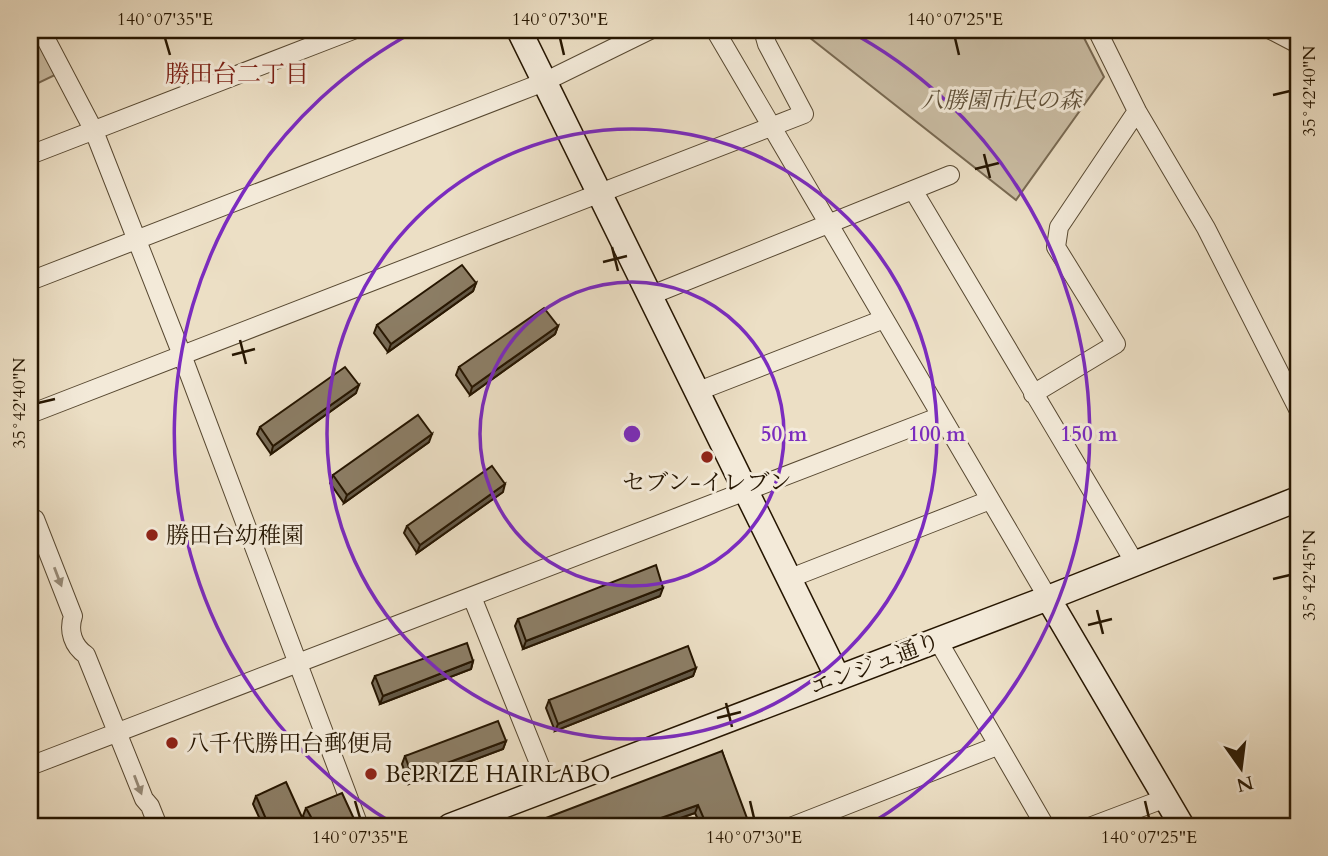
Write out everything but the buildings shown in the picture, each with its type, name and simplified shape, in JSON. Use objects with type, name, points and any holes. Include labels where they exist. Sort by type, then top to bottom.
[{"type":"street","points":[[41,30],[94,131],[183,355],[359,826]]},
{"type":"street","points":[[30,155],[353,30]]},
{"type":"street","points":[[519,30],[838,678]]},
{"type":"street","points":[[30,281],[544,82],[650,30]]},
{"type":"street","points":[[715,30],[1182,826]]},
{"type":"street","points":[[30,414],[804,114],[767,44],[763,30]]},
{"type":"street","points":[[1097,30],[1137,111],[1206,228],[1298,409]]},
{"type":"street","points":[[1271,30],[1298,44]]},
{"type":"street","points":[[1034,394],[1116,344],[1056,247],[1059,227],[1137,111]]},
{"type":"street","points":[[649,296],[950,175]]},
{"type":"street","points":[[913,190],[1135,563]]},
{"type":"street","points":[[696,392],[884,319]]},
{"type":"street","points":[[30,766],[941,416]]},
{"type":"street","name":"エンジュ通り","points":[[450,826],[1298,499]]},
{"type":"street","points":[[788,579],[990,500]]},
{"type":"street","points":[[30,517],[35,519],[73,616],[69,626],[77,649],[86,655],[144,799],[150,806],[158,826]]},
{"type":"street","points":[[472,597],[549,788]]},
{"type":"street","points":[[937,639],[1045,826]]},
{"type":"street","points":[[793,826],[998,746]]},
{"type":"street","points":[[1092,826],[1166,798]]},
{"type":"green space","points":[[30,30],[35,30],[57,74],[30,87]]},
{"type":"green space","name":"八勝園市民の森","points":[[800,30],[1080,30],[1104,77],[1016,200]]},
{"type":"place","name":"セブン-イレブン","points":[[707,457]]},
{"type":"place","name":"勝田台幼稚園","points":[[152,535]]},
{"type":"place","name":"八千代勝田台郵便局","points":[[172,743]]},
{"type":"place","name":"BePRIZE HAIRLABO","points":[[371,774]]},
{"type":"district","name":"勝田台二丁目","points":[[237,74]]}]
